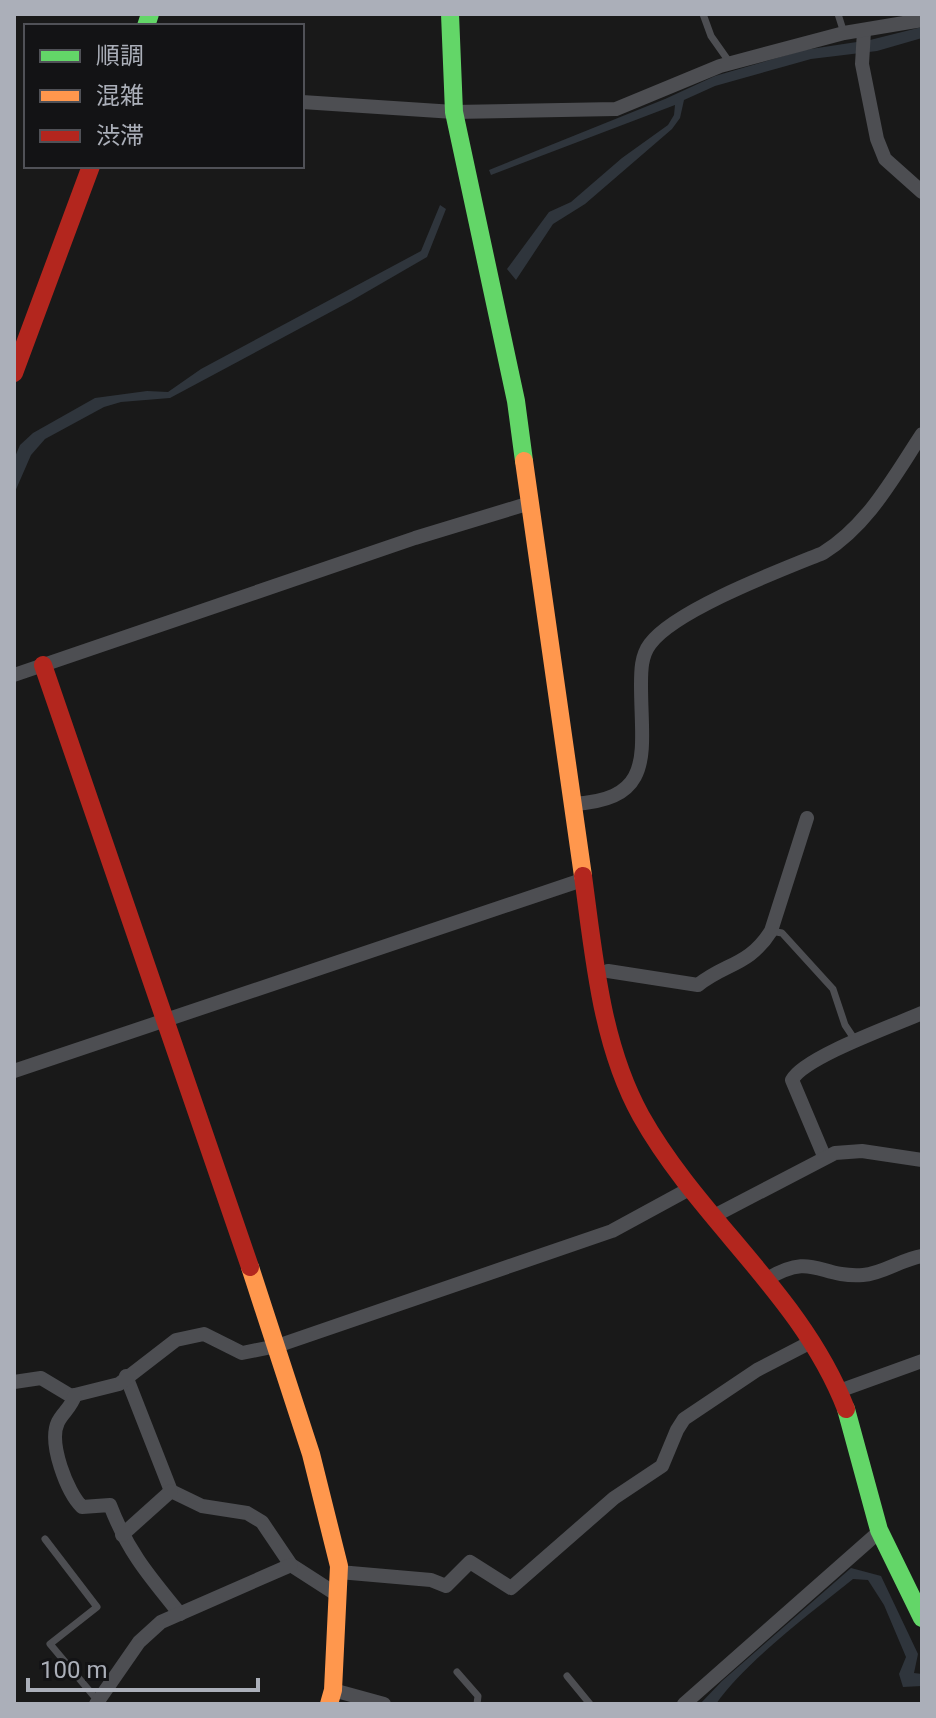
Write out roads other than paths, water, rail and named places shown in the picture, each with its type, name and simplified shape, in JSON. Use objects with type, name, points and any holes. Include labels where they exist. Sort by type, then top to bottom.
[{"type":"street","points":[[450,14],[454,112],[504,340],[598,983],[618,1065],[648,1130],[691,1188],[793,1310],[839,1391],[880,1531],[896,1570],[922,1618]]},
{"type":"street","points":[[304,102],[454,112],[616,109],[730,63],[844,33],[922,20]]},
{"type":"street","points":[[864,31],[862,64],[877,139],[885,159],[922,192]]},
{"type":"street","points":[[14,373],[90,168]]},
{"type":"street","points":[[572,804],[600,803],[619,796],[633,782],[641,757],[641,666],[648,647],[659,633],[686,615],[823,553],[844,540],[863,522],[922,434]]},
{"type":"street","points":[[14,675],[415,538],[530,503]]},
{"type":"street","points":[[43,665],[277,1346],[311,1454],[339,1572],[331,1697],[384,1704]]},
{"type":"street","points":[[608,971],[698,985],[708,977],[734,966],[762,946],[771,931],[807,818]]},
{"type":"street","points":[[14,1071],[582,880]]},
{"type":"street","points":[[824,1156],[792,1080],[796,1071],[922,1013]]},
{"type":"street","points":[[714,1216],[824,1156],[862,1151],[922,1160]]},
{"type":"street","points":[[14,1382],[41,1378],[71,1396],[119,1384],[176,1340],[204,1334],[242,1353],[277,1346],[612,1231],[691,1188]]},
{"type":"street","points":[[767,1279],[786,1268],[804,1264],[842,1274],[865,1275],[922,1256]]},
{"type":"street","points":[[339,1572],[431,1580],[446,1586],[470,1562],[511,1588],[614,1498],[662,1466],[684,1419],[757,1370],[811,1342]]},
{"type":"street","points":[[839,1391],[922,1361]]},
{"type":"street","points":[[126,1376],[171,1491],[202,1506],[247,1513],[262,1522],[291,1565],[336,1594]]},
{"type":"street","points":[[75,1395],[71,1407],[58,1423],[55,1441],[72,1497],[82,1507],[110,1505],[137,1562],[180,1614]]},
{"type":"street","points":[[122,1535],[171,1491]]},
{"type":"street","points":[[684,1704],[880,1531]]},
{"type":"street","points":[[97,1702],[139,1642],[161,1622],[291,1565]]},
{"type":"lane","points":[[703,14],[711,36],[730,63]]},
{"type":"lane","points":[[838,14],[844,33]]},
{"type":"lane","points":[[771,931],[782,933],[833,989],[845,1025],[856,1042]]},
{"type":"lane","points":[[45,1539],[97,1607],[50,1644],[97,1702]]},
{"type":"lane","points":[[457,1672],[478,1696],[477,1704]]},
{"type":"lane","points":[[567,1676],[590,1704]]}]
